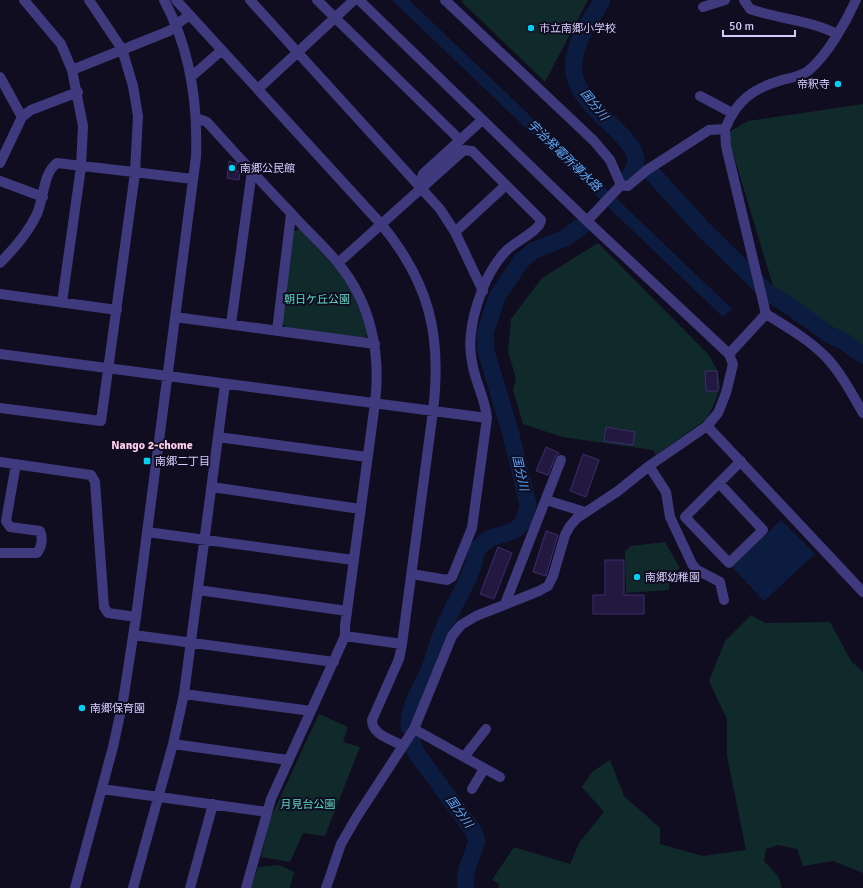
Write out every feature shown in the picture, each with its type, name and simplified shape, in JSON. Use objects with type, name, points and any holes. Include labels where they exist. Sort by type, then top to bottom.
[{"type":"street","points":[[24,0],[61,44],[72,70],[78,92],[83,126],[81,167],[62,302]]},
{"type":"street","points":[[0,408],[102,421],[135,174],[138,116],[133,86],[122,49],[89,0]]},
{"type":"street","points":[[75,888],[102,789],[123,702],[134,634],[196,157],[196,118],[191,77],[176,26],[164,0]]},
{"type":"street","points":[[176,0],[399,245],[411,265],[425,299],[437,352],[436,385],[433,411],[402,644],[399,659],[372,720],[372,726],[375,731],[403,746]]},
{"type":"street","points":[[250,0],[422,188],[440,210],[455,232],[483,291]]},
{"type":"street","points":[[317,0],[460,140]]},
{"type":"street","points":[[258,89],[354,0]]},
{"type":"street","points":[[326,888],[341,844],[356,818],[414,729],[452,636],[461,625],[476,616],[548,586],[553,576],[570,526],[585,512],[618,491],[649,466],[707,426],[718,413],[728,386],[733,364],[729,354],[586,221],[359,0]]},
{"type":"street","points":[[445,0],[594,141],[610,160],[621,185]]},
{"type":"street","points":[[703,7],[725,0]]},
{"type":"street","points":[[744,0],[750,9],[798,20],[837,34]]},
{"type":"street","points":[[856,0],[824,54],[808,71],[799,76],[770,84],[752,92],[742,100],[732,113],[725,129],[726,146],[766,314],[807,340],[826,357],[840,375],[863,412]]},
{"type":"street","points":[[72,70],[169,31],[176,26],[179,21],[191,16]]},
{"type":"street","points":[[191,77],[222,50]]},
{"type":"street","points":[[0,78],[22,117]]},
{"type":"street","points":[[0,163],[22,117],[31,110],[78,92]]},
{"type":"street","points":[[700,96],[732,113]]},
{"type":"street","points":[[196,118],[207,122],[338,263],[358,293],[367,316],[375,344],[378,378],[353,560],[345,636],[288,760],[267,812],[246,888]]},
{"type":"street","points":[[422,188],[421,180],[423,174],[482,120]]},
{"type":"street","points":[[621,185],[628,186],[647,170],[709,130],[725,129]]},
{"type":"street","points":[[338,263],[464,150],[472,151],[541,220],[541,224],[505,252],[494,268],[476,310],[470,337],[472,362],[486,404],[487,418],[472,528],[452,577],[447,580],[412,574]]},
{"type":"street","points":[[0,263],[25,235],[37,213],[43,197],[50,168],[56,163],[135,174],[193,179]]},
{"type":"street","points":[[231,324],[252,170]]},
{"type":"street","points":[[0,181],[43,197]]},
{"type":"street","points":[[455,232],[506,185]]},
{"type":"street","points":[[586,221],[621,185]]},
{"type":"street","points":[[277,331],[291,214]]},
{"type":"street","points":[[0,294],[117,310]]},
{"type":"street","points":[[729,354],[766,314]]},
{"type":"street","points":[[175,317],[375,344]]},
{"type":"street","points":[[0,354],[487,418]]},
{"type":"street","points":[[133,888],[173,744],[184,694],[225,384]]},
{"type":"street","points":[[707,426],[741,460],[863,592]]},
{"type":"street","points":[[218,437],[367,457]]},
{"type":"street","points":[[505,604],[561,460]]},
{"type":"street","points":[[719,483],[763,530],[729,563],[685,517],[741,460]]},
{"type":"street","points":[[0,462],[92,475],[95,482],[104,607],[108,613],[136,617]]},
{"type":"street","points":[[0,553],[37,553],[40,549],[42,536],[40,530],[10,527],[6,521],[16,464]]},
{"type":"street","points":[[649,466],[666,492],[670,517],[692,564],[697,570],[720,582],[724,600]]},
{"type":"street","points":[[212,487],[360,508]]},
{"type":"street","points":[[546,500],[585,512]]},
{"type":"street","points":[[147,532],[353,560]]},
{"type":"street","points":[[198,590],[347,611]]},
{"type":"street","points":[[134,634],[334,662]]},
{"type":"street","points":[[345,636],[402,644]]},
{"type":"street","points":[[184,694],[311,711]]},
{"type":"street","points":[[414,729],[500,777]]},
{"type":"street","points":[[464,757],[486,729]]},
{"type":"street","points":[[173,744],[288,760]]},
{"type":"street","points":[[472,789],[484,769]]},
{"type":"street","points":[[102,789],[267,812]]},
{"type":"street","points":[[190,888],[213,804]]},
{"type":"green space","name":"市立南郷小学校","points":[[463,0],[588,0],[545,82],[462,2]]},
{"type":"green space","points":[[863,104],[863,356],[776,296],[727,133],[748,121]]},
{"type":"green space","name":"朝日ケ丘公園","points":[[300,229],[340,273],[351,290],[369,332],[364,338],[285,327],[282,322],[293,231]]},
{"type":"green space","points":[[598,243],[709,355],[718,372],[720,387],[707,419],[656,455],[653,450],[562,437],[523,424],[513,390],[516,379],[508,351],[511,319],[542,278]]},
{"type":"green space","points":[[665,542],[680,568],[669,578],[669,590],[626,593],[625,551],[631,546]]},
{"type":"green space","points":[[751,615],[765,623],[830,622],[851,661],[863,672],[863,873],[833,861],[803,866],[797,849],[778,845],[766,849],[764,861],[778,876],[782,888],[498,888],[499,884],[492,880],[514,847],[570,864],[579,843],[604,812],[582,787],[592,772],[610,760],[624,796],[660,828],[660,844],[703,856],[746,850],[727,756],[727,719],[709,681],[725,641]]},
{"type":"green space","name":"月見台公園","points":[[319,714],[348,727],[343,742],[360,747],[325,836],[303,833],[290,862],[261,857],[270,819]]},
{"type":"green space","points":[[279,865],[294,872],[290,888],[251,888],[258,867]]},
{"type":"water","name":"宇治発電所導水路","points":[[392,0],[409,0],[732,309],[723,317]]},
{"type":"water","points":[[781,520],[815,554],[764,601],[732,567]]},
{"type":"building","name":"南郷公民館","points":[[229,161],[237,164],[236,171],[240,171],[239,180],[227,178]]},
{"type":"building","points":[[705,371],[717,371],[718,391],[706,391]]},
{"type":"building","points":[[606,427],[635,432],[633,445],[604,441]]},
{"type":"building","points":[[546,447],[559,453],[555,458],[548,475],[536,471]]},
{"type":"building","points":[[583,454],[599,460],[586,497],[570,491]]},
{"type":"building","points":[[546,531],[558,535],[546,576],[533,572]]},
{"type":"building","points":[[498,547],[512,553],[494,599],[480,594]]},
{"type":"building","points":[[605,560],[624,560],[624,595],[644,595],[644,614],[593,614],[593,595],[605,595]]},
{"type":"waterway","name":"国分川","points":[[602,0],[578,44],[575,54],[574,73],[578,86],[586,98],[627,141],[633,151],[636,160],[635,166],[625,181]]},
{"type":"waterway","points":[[651,172],[703,229],[768,293],[782,301],[830,335],[845,342],[863,355]]},
{"type":"waterway","name":"国分川","points":[[409,727],[410,713],[415,699],[428,673],[446,622],[469,577],[478,549],[492,538],[515,530],[521,525],[525,517],[528,504],[510,431],[486,351],[485,333],[497,297],[521,261],[533,251],[565,238],[582,226]]},
{"type":"waterway","name":"国分川","points":[[413,743],[415,751],[474,832],[477,841],[467,869],[465,879],[466,888]]},
{"type":"place","name":"市立南郷小学校","points":[[531,28]]},
{"type":"place","name":"帝釈寺","points":[[838,84]]},
{"type":"place","name":"南郷公民館","points":[[232,168]]},
{"type":"place","name":"南郷二丁目","points":[[147,461]]},
{"type":"place","name":"南郷幼稚園","points":[[637,577]]},
{"type":"place","name":"南郷保育園","points":[[82,708]]},
{"type":"district","name":"Nango 2-chome","points":[[152,445]]}]
